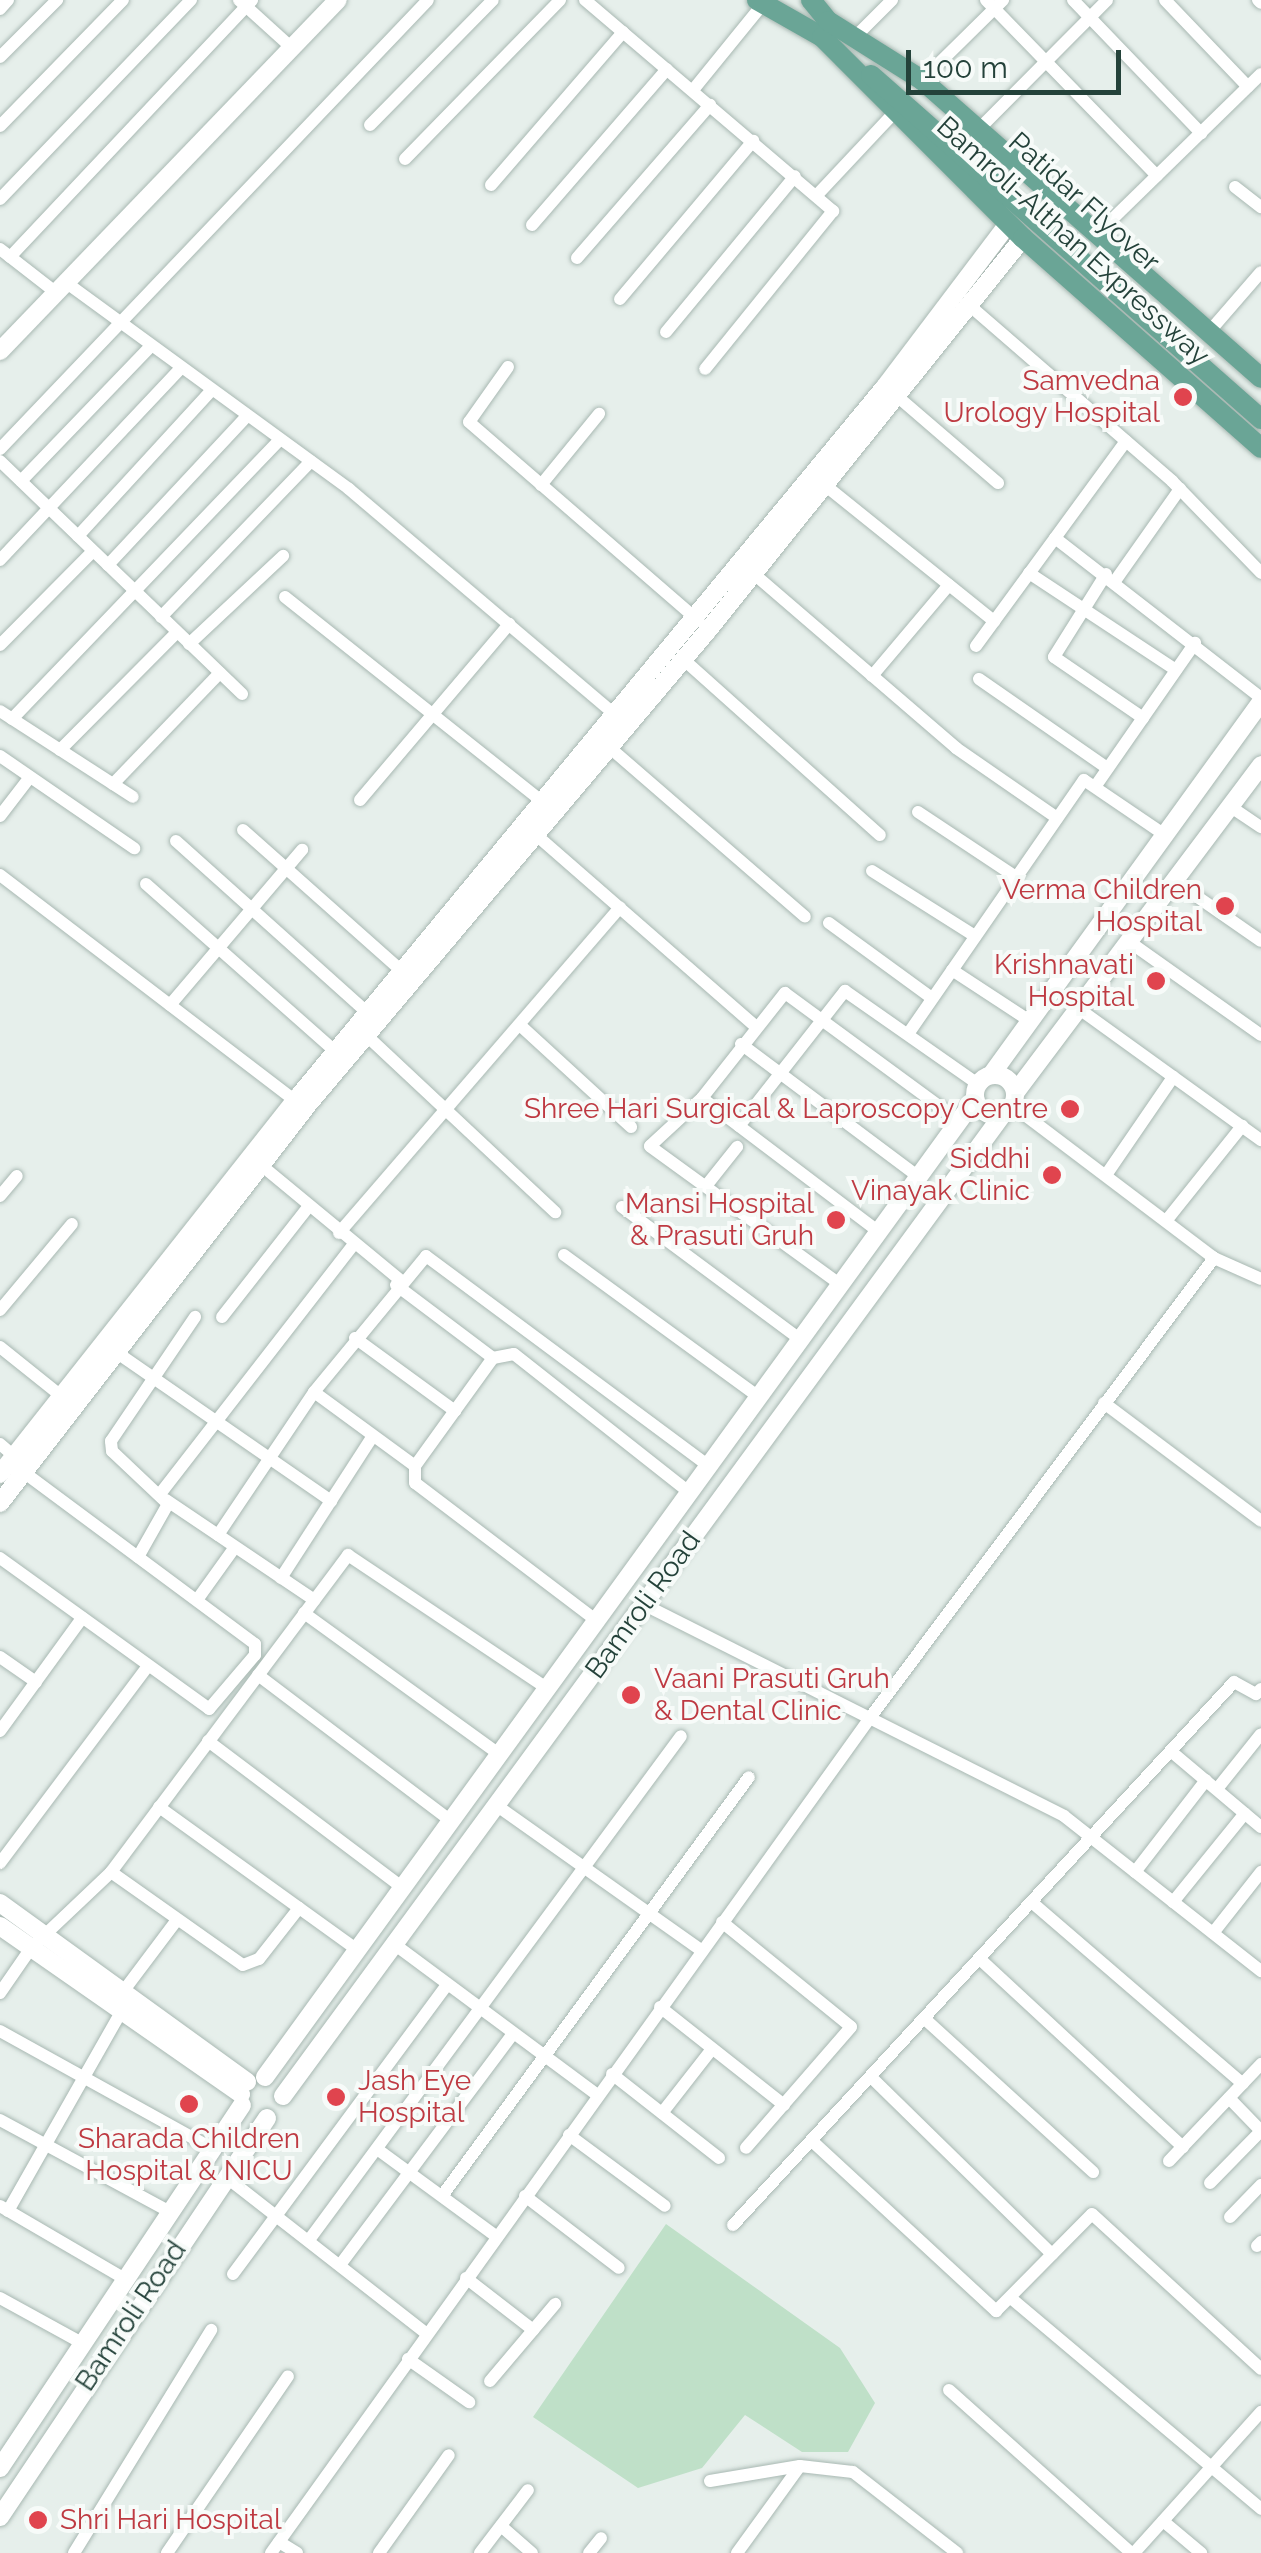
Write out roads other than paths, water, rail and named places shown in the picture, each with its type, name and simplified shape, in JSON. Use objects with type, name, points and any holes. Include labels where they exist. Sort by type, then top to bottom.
[{"type":"main road","points":[[811,0],[825,29]]},
{"type":"main road","points":[[766,1],[825,29]]},
{"type":"main road","name":"Patidar Flyover","points":[[825,29],[865,41],[903,92],[1261,419]]},
{"type":"main road","name":"Patidar Flyover","points":[[825,29],[842,62],[903,92],[1261,395]]},
{"type":"main road","name":"Bamroli-Althan Expressway","points":[[903,92],[978,130],[1261,378]]},
{"type":"main road","name":"Bamroli-Althan Expressway","points":[[903,92],[1015,231],[1261,448]]},
{"type":"street","points":[[0,9],[8,0]]},
{"type":"street","points":[[0,58],[57,0]]},
{"type":"street","points":[[0,126],[123,0]]},
{"type":"street","points":[[0,199],[191,0]]},
{"type":"street","points":[[0,350],[338,0]]},
{"type":"street","points":[[0,449],[428,0]]},
{"type":"street","points":[[370,126],[493,0]]},
{"type":"street","points":[[405,158],[560,0]]},
{"type":"street","points":[[585,0],[818,195],[832,218],[705,368]]},
{"type":"street","points":[[800,0],[825,29]]},
{"type":"street","points":[[865,41],[892,0]]},
{"type":"street","points":[[1073,0],[1200,133]]},
{"type":"street","points":[[978,130],[1108,0]]},
{"type":"street","points":[[1165,0],[1248,86]]},
{"type":"street","points":[[693,90],[766,1]]},
{"type":"street","points":[[292,48],[246,2],[5,253],[120,324],[311,462],[510,624],[620,720]]},
{"type":"street","points":[[818,195],[903,92],[995,3],[1046,62],[1157,176]]},
{"type":"street","points":[[491,185],[623,32]]},
{"type":"street","points":[[532,225],[667,69]]},
{"type":"street","points":[[1097,234],[1261,74]]},
{"type":"street","points":[[576,258],[710,105]]},
{"type":"street","points":[[620,299],[753,141]]},
{"type":"street","points":[[666,332],[795,176]]},
{"type":"street","points":[[1235,187],[1261,207]]},
{"type":"street","points":[[0,1503],[12,1457],[116,1352],[261,1165],[535,834],[548,806],[608,747],[620,720],[683,658],[703,624],[754,574],[826,486],[969,305],[1015,231]]},
{"type":"street","points":[[0,1474],[368,1012],[703,624],[1015,231]]},
{"type":"street","points":[[1209,332],[1259,278]]},
{"type":"street","points":[[969,305],[1180,489],[1261,573]]},
{"type":"street","points":[[21,481],[151,346]]},
{"type":"street","points":[[508,367],[469,422],[703,624]]},
{"type":"street","points":[[0,560],[181,368]]},
{"type":"street","points":[[78,536],[212,390]]},
{"type":"street","points":[[898,397],[998,483]]},
{"type":"street","points":[[541,485],[598,414]]},
{"type":"street","points":[[108,565],[248,416]]},
{"type":"street","points":[[133,797],[6,715],[135,591],[280,440]]},
{"type":"street","points":[[976,646],[1126,441]]},
{"type":"street","points":[[161,616],[311,462]]},
{"type":"street","points":[[3,468],[50,508],[242,694]]},
{"type":"street","points":[[826,486],[994,621]]},
{"type":"street","points":[[1143,718],[1054,658],[1082,608],[1111,578],[1180,489]]},
{"type":"street","points":[[1010,1104],[984,1113],[981,1086],[1261,700],[1195,643],[1055,538]]},
{"type":"street","points":[[0,645],[93,551]]},
{"type":"street","points":[[190,644],[283,556]]},
{"type":"street","points":[[1029,573],[1176,670]]},
{"type":"street","points":[[754,574],[872,676],[1057,818]]},
{"type":"street","points":[[872,676],[949,584]]},
{"type":"street","points":[[285,597],[430,718],[548,806]]},
{"type":"street","points":[[360,800],[510,624]]},
{"type":"street","points":[[60,750],[177,632]]},
{"type":"street","points":[[1097,784],[1195,643]]},
{"type":"street","points":[[683,658],[880,834]]},
{"type":"street","points":[[113,784],[220,673]]},
{"type":"street","points":[[979,678],[1108,768]]},
{"type":"street","points":[[608,747],[805,917]]},
{"type":"street","points":[[0,756],[134,848]]},
{"type":"street","name":"Bamroli Road","points":[[0,2517],[267,2118],[1261,765]]},
{"type":"street","points":[[0,816],[30,777]]},
{"type":"street","points":[[908,1034],[1084,780],[1097,784],[1165,834]]},
{"type":"street","points":[[1231,807],[1261,828]]},
{"type":"street","points":[[918,812],[1016,877]]},
{"type":"street","points":[[243,830],[402,971]]},
{"type":"street","points":[[535,834],[756,1027]]},
{"type":"street","points":[[176,840],[368,1012]]},
{"type":"street","points":[[170,1004],[302,850]]},
{"type":"street","points":[[872,871],[975,936]]},
{"type":"street","points":[[0,875],[296,1101]]},
{"type":"street","points":[[1176,882],[1261,941]]},
{"type":"street","points":[[146,884],[336,1052]]},
{"type":"street","points":[[340,1232],[522,1027],[620,908]]},
{"type":"street","points":[[829,923],[932,998]]},
{"type":"street","points":[[1132,943],[1261,1035]]},
{"type":"street","points":[[952,970],[1030,1021]]},
{"type":"street","points":[[739,1126],[819,1018],[845,991],[981,1086]]},
{"type":"street","points":[[841,1285],[650,1146],[702,1098],[784,993],[959,1121]]},
{"type":"street","points":[[1082,1011],[1261,1140]]},
{"type":"street","points":[[522,1027],[631,1127]]},
{"type":"street","points":[[368,1036],[555,1212]]},
{"type":"street","points":[[741,1044],[919,1177]]},
{"type":"street","points":[[1106,1175],[1173,1076]]},
{"type":"street","points":[[981,1086],[1005,1078],[1010,1104],[1214,1258],[1261,1279]]},
{"type":"street","name":"Bamroli Road","points":[[0,2468],[6,2447],[82,2343],[249,2089],[357,1950],[548,1689],[981,1086]]},
{"type":"street","points":[[702,1098],[879,1232]]},
{"type":"street","points":[[1166,1221],[1242,1126]]},
{"type":"street","points":[[706,1186],[737,1147]]},
{"type":"street","points":[[261,1165],[493,1358]]},
{"type":"street","points":[[0,1196],[17,1176]]},
{"type":"street","points":[[222,1317],[309,1206]]},
{"type":"street","points":[[622,1206],[802,1340]]},
{"type":"street","points":[[0,1310],[72,1224]]},
{"type":"street","points":[[138,1556],[163,1497],[354,1244]]},
{"type":"street","points":[[564,1255],[760,1398]]},
{"type":"street","points":[[218,1536],[314,1392],[418,1258],[434,1258],[710,1466]]},
{"type":"street","points":[[297,2553],[275,2547],[872,1714],[1214,1258]]},
{"type":"street","points":[[194,1316],[110,1447],[163,1497],[314,1600]]},
{"type":"street","points":[[356,1338],[455,1411]]},
{"type":"street","points":[[0,1346],[60,1394]]},
{"type":"street","points":[[116,1352],[331,1501]]},
{"type":"street","points":[[415,1466],[493,1358],[514,1354],[690,1494]]},
{"type":"street","points":[[314,1392],[415,1466],[422,1490],[597,1621]]},
{"type":"street","points":[[1104,1404],[1261,1521]]},
{"type":"street","points":[[281,1578],[373,1436]]},
{"type":"street","points":[[0,1558],[212,1709],[256,1655],[254,1644],[12,1457]]},
{"type":"street","points":[[196,1600],[235,1547]]},
{"type":"street","points":[[0,1993],[31,1948],[48,1936],[110,1872],[348,1555],[358,1555],[548,1689]]},
{"type":"street","points":[[643,1604],[872,1714],[1096,1840],[1261,1971]]},
{"type":"street","points":[[304,1614],[500,1754]]},
{"type":"street","points":[[0,1731],[82,1618]]},
{"type":"street","points":[[0,1657],[36,1682]]},
{"type":"street","points":[[0,1864],[148,1666]]},
{"type":"street","points":[[258,1675],[451,1821]]},
{"type":"street","points":[[733,2225],[1096,1840],[1234,1682],[1259,1694]]},
{"type":"street","points":[[1135,1872],[1261,1734]]},
{"type":"street","points":[[309,2240],[681,1736]]},
{"type":"street","points":[[208,1742],[402,1888]]},
{"type":"street","points":[[1174,1753],[1252,1820]]},
{"type":"street","points":[[442,2196],[749,1777]]},
{"type":"street","points":[[1173,1902],[1252,1820],[1261,1803]]},
{"type":"street","points":[[496,1805],[702,1950]]},
{"type":"street","points":[[159,1807],[357,1950]]},
{"type":"street","points":[[110,1872],[176,1921],[249,1966],[300,1908]]},
{"type":"street","points":[[1214,1933],[1261,1872]]},
{"type":"street","points":[[0,1903],[48,1936],[122,2001]]},
{"type":"street","points":[[1035,1904],[1243,2084]]},
{"type":"street","points":[[125,2279],[4,2208],[46,2145],[122,2001],[176,1921]]},
{"type":"street","points":[[722,1922],[850,2023],[746,2148]]},
{"type":"street","points":[[0,1926],[122,2001],[249,2089],[283,2096]]},
{"type":"street","points":[[394,1944],[597,2095]]},
{"type":"street","points":[[982,1961],[1183,2147]]},
{"type":"street","points":[[233,2274],[447,1985]]},
{"type":"street","points":[[660,2007],[784,2106]]},
{"type":"street","points":[[926,2020],[1093,2172]]},
{"type":"street","points":[[0,2031],[212,2149]]},
{"type":"street","points":[[340,2265],[512,2035]]},
{"type":"street","points":[[662,2113],[712,2048]]},
{"type":"street","points":[[1169,2162],[1261,2064]]},
{"type":"street","points":[[612,2074],[719,2158]]},
{"type":"street","points":[[872,2078],[1052,2254]]},
{"type":"street","points":[[249,2089],[267,2118]]},
{"type":"street","points":[[1210,2183],[1261,2131],[1229,2098]]},
{"type":"street","points":[[0,2120],[170,2212]]},
{"type":"street","points":[[568,2135],[665,2206]]},
{"type":"street","points":[[812,2141],[992,2308],[1012,2298],[1092,2214],[1261,2369]]},
{"type":"street","points":[[377,2149],[496,2236]]},
{"type":"street","points":[[226,2177],[426,2333]]},
{"type":"street","points":[[1230,2217],[1261,2185]]},
{"type":"street","points":[[525,2196],[619,2268]]},
{"type":"street","points":[[466,2278],[533,2330]]},
{"type":"street","points":[[1012,2298],[1261,2509]]},
{"type":"street","points":[[490,2381],[556,2304]]},
{"type":"street","points":[[2,2305],[82,2343]]},
{"type":"street","points":[[74,2553],[212,2330]]},
{"type":"street","points":[[408,2359],[469,2402]]},
{"type":"street","points":[[189,2553],[171,2548],[288,2376]]},
{"type":"street","points":[[950,2390],[1133,2553],[1260,2415]]},
{"type":"street","points":[[378,2553],[449,2455]]},
{"type":"street","points":[[710,2481],[800,2466],[863,2476],[957,2553]]},
{"type":"street","points":[[737,2553],[800,2466]]},
{"type":"street","points":[[480,2553],[528,2490]]},
{"type":"street","points":[[1163,2521],[1201,2553]]},
{"type":"street","points":[[501,2526],[532,2553]]},
{"type":"street","points":[[589,2553],[601,2538]]},
{"type":"place","name":"Samvedna Urology Hospital","points":[[1183,397]]},
{"type":"place","name":"Verma Children Hospital","points":[[1225,906]]},
{"type":"place","name":"Krishnavati Hospital","points":[[1156,981]]},
{"type":"place","name":"Shree Hari Surgical & Laproscopy Centre","points":[[1070,1109]]},
{"type":"place","name":"Siddhi Vinayak Clinic","points":[[1052,1175]]},
{"type":"place","name":"Mansi Hospital & Prasuti Gruh","points":[[836,1220]]},
{"type":"place","name":"Vaani Prasuti Gruh & Dental Clinic","points":[[631,1695]]},
{"type":"place","name":"Jash Eye Hospital","points":[[336,2097]]},
{"type":"place","name":"Sharada Children Hospital & NICU","points":[[189,2104]]},
{"type":"place","name":"Shri Hari Hospital","points":[[38,2520]]}]
